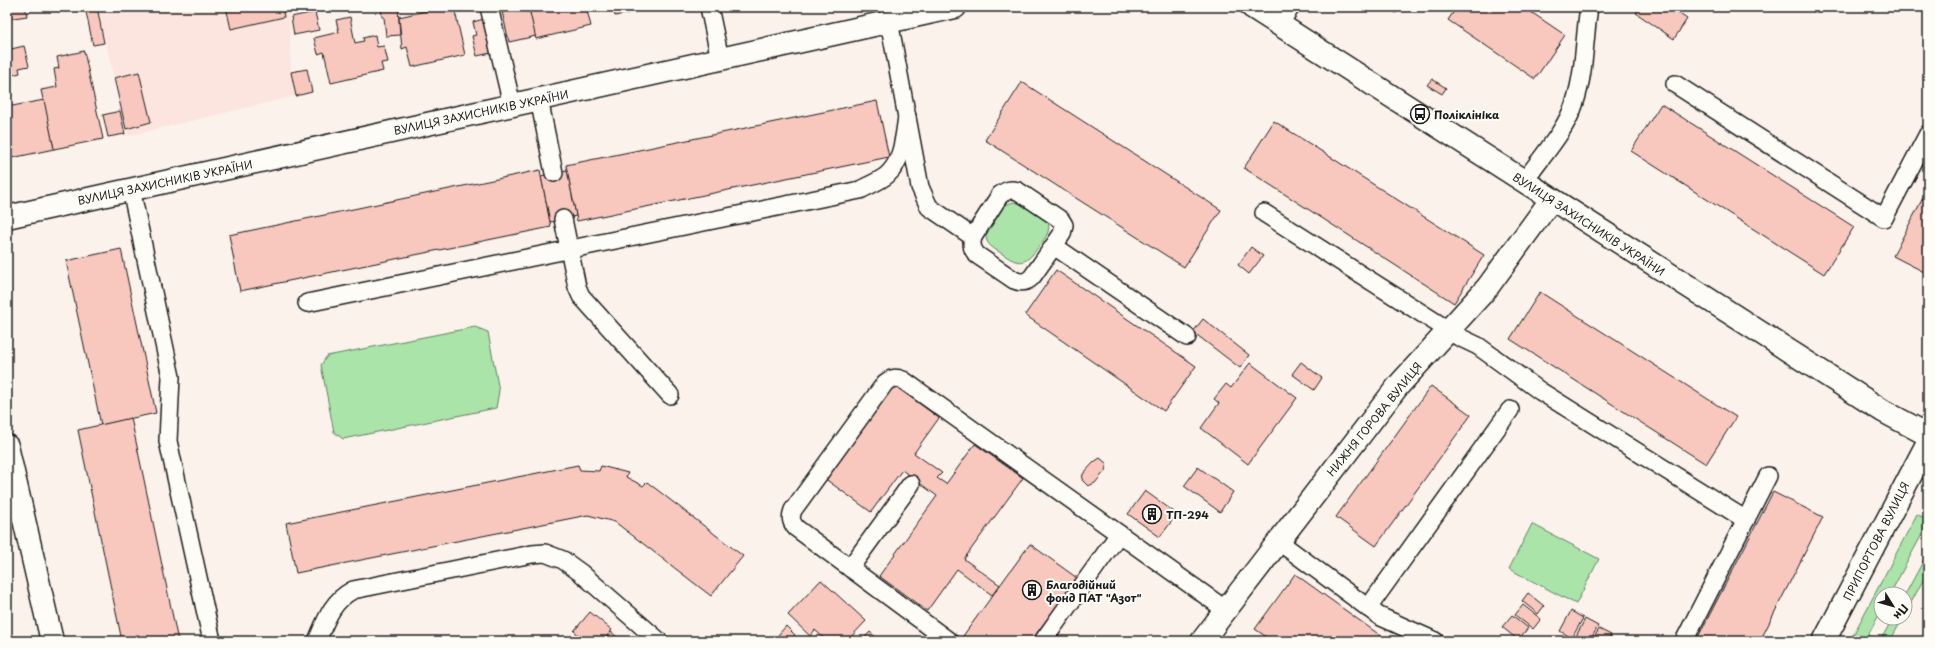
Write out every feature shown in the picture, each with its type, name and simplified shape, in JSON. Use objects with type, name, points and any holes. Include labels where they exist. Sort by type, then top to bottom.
[{"type":"street","name":"ВУЛИЦЯ ЗАХИСНИКІВ УКРАЇНИ","points":[[7,217],[955,7]]},
{"type":"street","name":"ВУЛИЦЯ ЗАХИСНИКІВ УКРАЇНИ","points":[[1252,7],[1285,16],[1551,200],[1883,411],[1928,435]]},
{"type":"street","name":"НИЖНЯ ГОРОВА ВУЛИЦЯ","points":[[1208,639],[1226,610],[1398,386],[1487,288],[1551,200]]},
{"type":"street","name":"ПРИПОРТОВА ВУЛИЦЯ","points":[[1824,641],[1928,442]]},
{"type":"street","points":[[7,446],[52,641]]},
{"type":"lane","points":[[489,7],[512,105]]},
{"type":"lane","points":[[709,7],[720,59]]},
{"type":"lane","points":[[1524,182],[1561,130],[1575,103],[1583,69],[1589,7]]},
{"type":"lane","points":[[889,21],[920,187],[926,204],[973,238]]},
{"type":"lane","points":[[1674,84],[1884,218],[1928,134]]},
{"type":"lane","points":[[539,99],[554,173]]},
{"type":"lane","points":[[307,303],[860,190],[886,176],[894,168],[901,153],[907,117]]},
{"type":"lane","points":[[131,189],[171,377],[168,441],[212,641]]},
{"type":"lane","points":[[1012,190],[1018,192],[1061,220],[1064,226],[1064,230],[1032,278],[1027,282],[1020,283],[977,255],[972,250],[971,243],[973,238],[1000,195],[1006,191],[1012,190]]},
{"type":"lane","points":[[1264,213],[1449,331],[1478,346],[1540,391],[1746,520]]},
{"type":"lane","points":[[563,219],[577,287],[581,296],[670,395]]},
{"type":"lane","points":[[1054,246],[1187,337]]},
{"type":"lane","points":[[949,641],[796,528],[792,522],[791,516],[793,510],[885,383],[890,379],[897,378],[903,380],[1226,610]]},
{"type":"lane","points":[[1368,608],[1510,410]]},
{"type":"lane","points":[[1684,641],[1768,476]]},
{"type":"lane","points":[[850,568],[911,484]]},
{"type":"lane","points":[[1043,641],[1119,534]]},
{"type":"lane","points":[[1278,541],[1368,608],[1391,622],[1435,641]]},
{"type":"lane","points":[[317,641],[334,605],[339,598],[353,590],[532,554],[545,553],[563,560],[581,573],[659,641]]},
{"type":"shaded area","points":[[97,7],[289,7],[291,72],[296,96],[128,136]]},
{"type":"green space","points":[[1014,202],[1022,204],[1048,220],[1049,224],[1044,240],[1031,256],[1027,260],[1018,262],[991,246],[987,241],[986,235],[989,223],[998,211]]},
{"type":"green space","points":[[475,327],[488,332],[499,391],[496,408],[343,439],[334,432],[321,365],[327,356]]},
{"type":"green space","points":[[1917,514],[1928,520],[1928,523],[1894,586],[1879,586]]},
{"type":"green space","points":[[1532,524],[1599,559],[1576,604],[1509,569]]},
{"type":"green space","points":[[1928,552],[1928,571],[1913,599],[1913,586],[1910,586]]},
{"type":"green space","points":[[1873,597],[1873,626],[1865,641],[1850,641]]},
{"type":"green space","points":[[1888,626],[1898,626],[1890,641],[1880,641]]},
{"type":"building","points":[[25,7],[27,16],[7,19],[7,9]]},
{"type":"building","points":[[85,7],[97,7],[104,43],[93,45]]},
{"type":"building","points":[[226,7],[282,7],[284,17],[231,29]]},
{"type":"building","points":[[381,7],[398,7],[400,35],[386,36],[384,17],[382,17]]},
{"type":"building","points":[[443,7],[454,7],[465,55],[412,67],[407,47],[402,49],[399,17]]},
{"type":"building","points":[[501,7],[529,8],[536,36],[509,42]]},
{"type":"building","points":[[586,7],[591,26],[536,39],[529,8]]},
{"type":"building","points":[[613,7],[656,7],[615,16]]},
{"type":"building","points":[[1386,7],[1399,7],[1396,13]]},
{"type":"building","points":[[1457,7],[1530,7],[1528,10],[1565,35],[1535,79],[1448,20]]},
{"type":"building","points":[[1640,7],[1669,7],[1687,19],[1674,39],[1636,13]]},
{"type":"building","points":[[315,12],[319,30],[294,35],[291,17]]},
{"type":"building","points":[[350,17],[355,43],[364,41],[363,38],[375,35],[377,47],[384,46],[388,62],[381,63],[383,71],[331,83],[324,52],[318,54],[314,38],[339,32],[336,20]]},
{"type":"building","points":[[484,19],[491,53],[477,56],[472,36],[476,35],[473,22]]},
{"type":"building","points":[[24,46],[29,66],[19,68],[20,73],[9,76],[7,66],[7,50]]},
{"type":"building","points":[[84,51],[103,139],[54,149],[41,90],[57,87],[54,69],[59,68],[57,57]]},
{"type":"building","points":[[307,69],[312,92],[296,96],[291,72]]},
{"type":"building","points":[[139,72],[151,122],[126,129],[114,78]]},
{"type":"building","points":[[1432,79],[1446,88],[1442,94],[1427,85]]},
{"type":"building","points":[[1022,82],[1221,210],[1184,267],[985,140]]},
{"type":"building","points":[[44,100],[54,149],[7,159],[7,118],[9,118],[7,107]]},
{"type":"building","points":[[877,101],[889,157],[577,221],[566,165]]},
{"type":"building","points":[[1661,104],[1854,227],[1824,274],[1631,151]]},
{"type":"building","points":[[120,111],[125,134],[108,137],[103,115]]},
{"type":"building","points":[[1274,121],[1484,255],[1454,303],[1244,168]]},
{"type":"building","points":[[540,170],[551,227],[240,291],[229,235]]},
{"type":"building","points":[[567,170],[576,216],[550,222],[541,176]]},
{"type":"building","points":[[1928,188],[1928,274],[1893,256]]},
{"type":"building","points":[[1251,247],[1263,256],[1249,274],[1238,265]]},
{"type":"building","points":[[121,249],[156,413],[101,425],[66,261]]},
{"type":"building","points":[[1056,270],[1196,366],[1164,411],[1025,315]]},
{"type":"building","points":[[1540,292],[1736,417],[1706,464],[1510,339]]},
{"type":"building","points":[[1203,319],[1249,355],[1240,368],[1193,332]]},
{"type":"building","points":[[1301,362],[1322,378],[1314,390],[1292,374]]},
{"type":"building","points":[[1250,363],[1297,398],[1248,464],[1201,428],[1219,403],[1214,399],[1226,384],[1231,388]]},
{"type":"building","points":[[893,384],[939,418],[914,453],[942,473],[937,478],[946,484],[975,444],[1023,478],[964,559],[1000,585],[992,595],[957,569],[927,611],[879,576],[937,496],[902,470],[871,512],[824,478]]},
{"type":"building","points":[[1431,386],[1471,415],[1376,546],[1336,517]]},
{"type":"building","points":[[131,418],[178,641],[122,641],[78,430]]},
{"type":"building","points":[[1100,458],[1107,464],[1105,471],[1095,483],[1088,486],[1082,480],[1083,474]]},
{"type":"building","points":[[578,465],[580,470],[599,471],[601,466],[628,473],[626,477],[643,486],[647,482],[743,556],[711,596],[615,522],[588,515],[296,573],[286,523]]},
{"type":"building","points":[[1198,467],[1233,492],[1220,512],[1184,486]]},
{"type":"building","name":"ТП-294","points":[[1145,491],[1177,514],[1160,537],[1128,514]]},
{"type":"building","points":[[1773,492],[1823,517],[1760,641],[1696,641]]},
{"type":"building","name":"Благодійний фонд ПАТ \"Азот\"","points":[[1030,544],[1077,578],[1031,641],[969,641],[963,636]]},
{"type":"building","points":[[1295,574],[1388,641],[1272,641],[1255,629]]},
{"type":"building","points":[[821,580],[866,621],[847,641],[827,641],[815,630],[810,636],[788,615]]},
{"type":"building","points":[[1528,593],[1544,606],[1538,614],[1522,601]]},
{"type":"building","points":[[1523,605],[1541,619],[1533,629],[1515,615]]},
{"type":"building","points":[[1571,611],[1583,618],[1572,638],[1560,631]]},
{"type":"building","points":[[590,612],[612,630],[603,641],[585,641],[574,631]]},
{"type":"building","points":[[1512,615],[1528,628],[1518,640],[1502,627]]},
{"type":"building","points":[[1585,619],[1598,626],[1590,641],[1576,641],[1574,640]]},
{"type":"building","points":[[786,626],[795,635],[789,641],[773,641]]},
{"type":"building","points":[[1599,629],[1611,635],[1608,641],[1592,641]]},
{"type":"building","points":[[611,632],[622,641],[603,641]]},
{"type":"building","points":[[870,632],[880,641],[861,641]]},
{"type":"place","name":"Поліклініка","points":[[1420,114]]},
{"type":"place","name":"ТП-294","points":[[1152,514]]},
{"type":"place","name":"Благодійний фонд ПАТ \"Азот\"","points":[[1032,590]]}]
